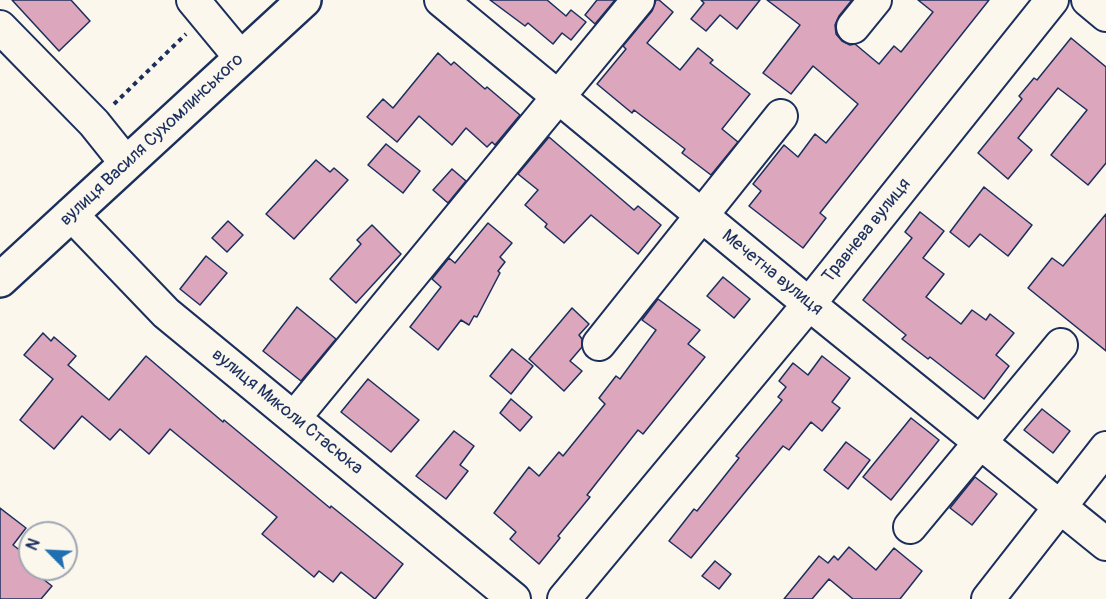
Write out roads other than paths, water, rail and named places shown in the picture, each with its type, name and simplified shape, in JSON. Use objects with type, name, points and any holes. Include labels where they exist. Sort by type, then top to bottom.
[{"type":"main road","name":"вулиця Василя Сухомлинського","points":[[0,280],[304,0]]},
{"type":"street","name":"Мечетна вулиця","points":[[441,0],[809,304],[1106,544]]},
{"type":"street","points":[[294,418],[638,0]]},
{"type":"street","points":[[853,27],[875,0]]},
{"type":"street","name":"Травнева вулиця","points":[[564,599],[809,304],[1052,0]]},
{"type":"street","points":[[1088,0],[1106,15]]},
{"type":"street","points":[[199,7],[241,58]]},
{"type":"street","points":[[0,27],[94,123],[126,163]]},
{"type":"street","points":[[599,344],[781,116]]},
{"type":"street","name":"вулиця Миколи Стасюка","points":[[71,214],[166,313],[513,599]]},
{"type":"street","points":[[910,527],[1061,345]]},
{"type":"street","points":[[988,599],[1106,448]]}]
